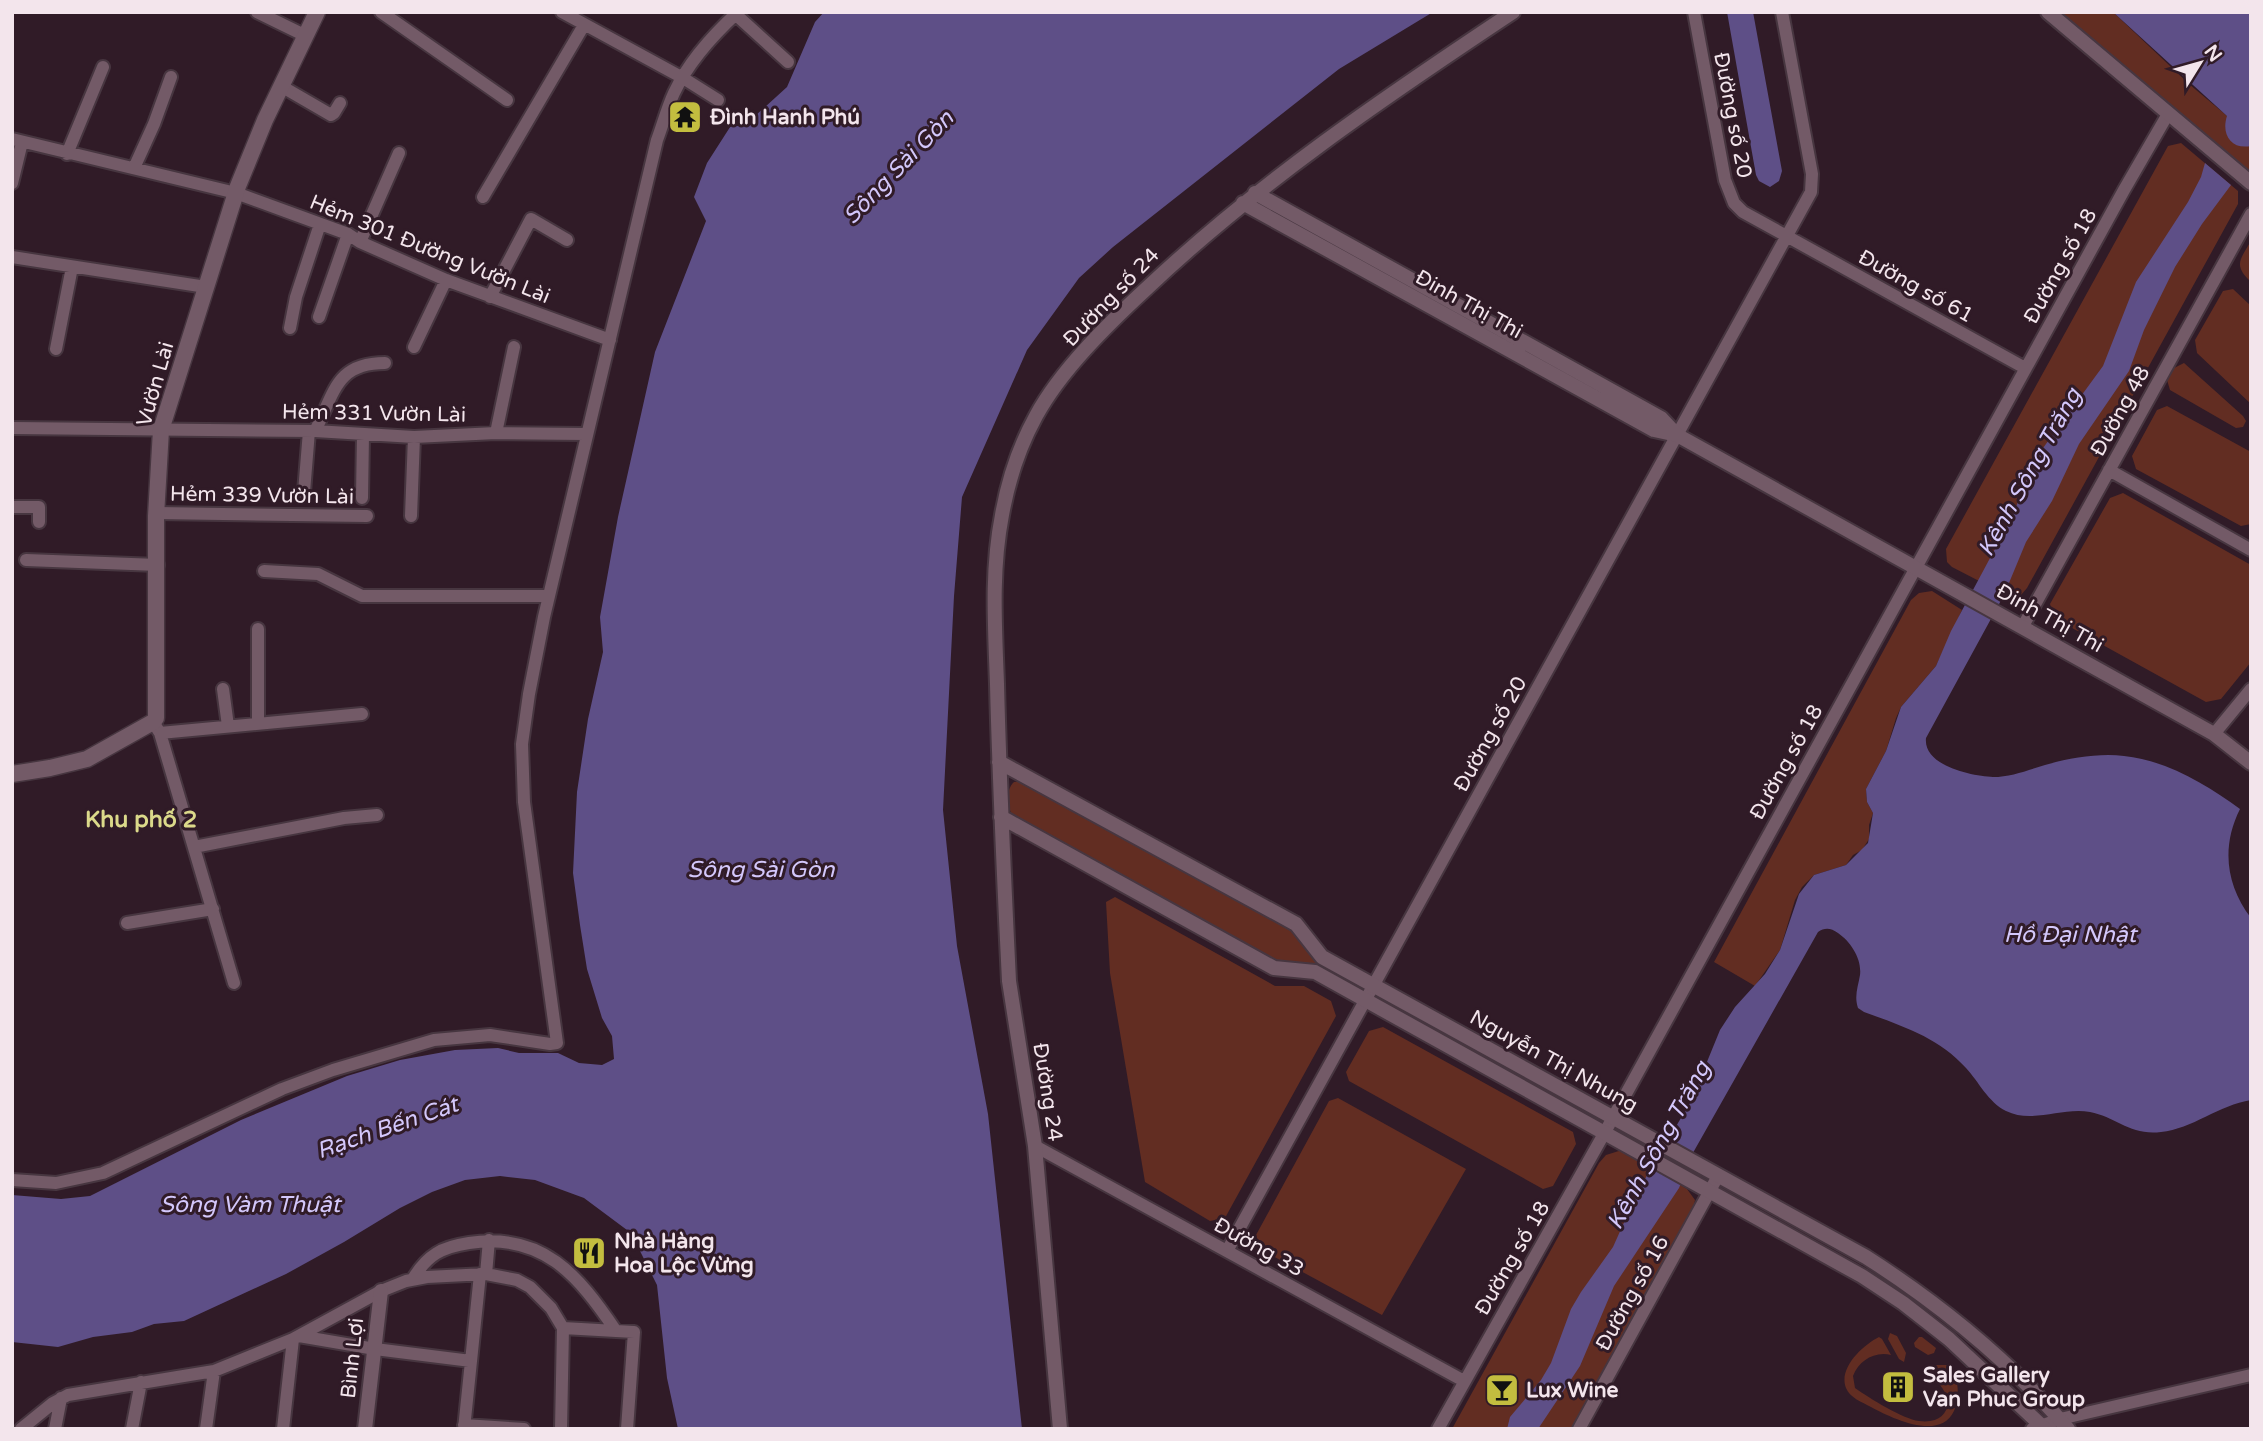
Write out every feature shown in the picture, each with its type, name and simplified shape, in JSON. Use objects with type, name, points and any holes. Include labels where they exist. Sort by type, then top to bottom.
[{"type":"main road","name":"Vườn Lài","points":[[157,728],[156,513],[161,430],[236,192],[281,86],[317,12]]},
{"type":"main road","points":[[12,774],[87,759],[157,728]]},
{"type":"street","points":[[257,12],[306,36]]},
{"type":"street","points":[[381,12],[507,100]]},
{"type":"street","points":[[562,12],[718,100]]},
{"type":"street","name":"Đường số 24","points":[[999,762],[994,577],[1001,516],[1010,479],[1037,414],[1066,374],[1120,313],[1192,245],[1255,193],[1394,91],[1513,12]]},
{"type":"street","name":"Đường số 20","points":[[1694,12],[1729,193],[1743,212],[1788,237]]},
{"type":"street","name":"Đường số 20","points":[[1227,1251],[1811,192],[1812,183],[1782,12]]},
{"type":"street","points":[[2048,12],[2251,183]]},
{"type":"street","points":[[12,1180],[56,1183],[103,1172],[300,1082],[433,1040],[491,1035],[557,1043],[524,802],[523,756],[529,694],[586,434],[657,140],[674,94],[717,32],[736,13],[788,62]]},
{"type":"street","points":[[483,197],[584,25]]},
{"type":"street","points":[[67,154],[103,66]]},
{"type":"street","points":[[134,168],[171,77]]},
{"type":"street","points":[[281,86],[331,114],[340,103]]},
{"type":"street","name":"Đường số 18","points":[[1438,1429],[2168,114]]},
{"type":"street","points":[[12,183],[17,140]]},
{"type":"street","name":"Hẻm 301 Đường Vườn Lài","points":[[17,140],[236,192],[348,234],[360,242],[446,280],[610,340]]},
{"type":"street","points":[[360,242],[399,153]]},
{"type":"street","name":"Đinh Thị Thi","points":[[1255,193],[1661,418],[1677,435]]},
{"type":"street","name":"Đinh Thị Thi","points":[[1243,203],[1654,430],[1677,435],[1966,594],[2214,734],[2251,763]]},
{"type":"street","name":"Đường 48","points":[[2023,626],[2251,214]]},
{"type":"street","points":[[491,297],[531,219],[567,240]]},
{"type":"street","points":[[290,328],[296,297],[320,224]]},
{"type":"street","points":[[319,317],[348,234]]},
{"type":"street","name":"Đường số 61","points":[[1788,237],[2025,368]]},
{"type":"street","points":[[12,257],[206,287]]},
{"type":"street","points":[[56,349],[72,267]]},
{"type":"street","points":[[414,347],[446,280]]},
{"type":"street","points":[[496,433],[514,346]]},
{"type":"street","points":[[304,492],[312,430],[345,373],[359,365],[385,363]]},
{"type":"street","name":"Hẻm 331 Vườn Lài","points":[[12,428],[312,430],[414,437],[496,433],[586,434]]},
{"type":"street","points":[[362,498],[363,435]]},
{"type":"street","points":[[411,516],[414,437]]},
{"type":"street","points":[[2109,470],[2251,550]]},
{"type":"street","points":[[12,507],[39,507],[39,522]]},
{"type":"street","name":"Hẻm 339 Vườn Lài","points":[[156,513],[367,516]]},
{"type":"street","points":[[26,560],[158,565]]},
{"type":"street","points":[[264,571],[318,574],[362,596],[549,596]]},
{"type":"street","points":[[258,629],[258,723]]},
{"type":"street","points":[[223,689],[228,726]]},
{"type":"street","points":[[2214,734],[2251,689]]},
{"type":"street","points":[[234,983],[209,909],[194,847],[157,728],[228,726],[362,714]]},
{"type":"street","name":"Đường 24","points":[[999,762],[1009,981],[1035,1146],[1059,1429]]},
{"type":"street","name":"Nguyễn Thị Nhung","points":[[999,762],[1296,925],[1322,957],[1866,1257],[1924,1296],[1970,1332],[2064,1424]]},
{"type":"street","points":[[194,847],[331,820],[377,815]]},
{"type":"street","name":"Nguyễn Thị Nhung","points":[[1002,817],[1274,968],[1314,972],[1821,1252],[1903,1303],[1979,1365],[2039,1427]]},
{"type":"street","points":[[127,923],[209,909]]},
{"type":"street","name":"Đường 33","points":[[1035,1146],[1464,1381]]},
{"type":"street","name":"Đường số 16","points":[[1579,1429],[1718,1175]]},
{"type":"street","points":[[489,1240],[464,1427],[524,1429]]},
{"type":"street","points":[[413,1279],[420,1266],[446,1247],[489,1240],[521,1243],[559,1263],[590,1293],[616,1331]]},
{"type":"street","points":[[21,1429],[61,1398],[214,1371],[296,1337],[381,1292],[413,1279],[483,1274],[517,1280],[530,1287],[551,1308],[563,1328],[561,1429]]},
{"type":"street","name":"Bình Lợi","points":[[365,1429],[381,1292]]},
{"type":"street","points":[[563,1328],[634,1332],[627,1429]]},
{"type":"street","points":[[296,1337],[471,1361]]},
{"type":"street","points":[[283,1429],[296,1337]]},
{"type":"street","points":[[206,1429],[214,1371]]},
{"type":"street","points":[[2039,1427],[2064,1424],[2251,1376]]},
{"type":"street","points":[[132,1429],[141,1382]]},
{"type":"street","points":[[55,1429],[61,1398]]},
{"type":"shaded area","points":[[2059,12],[2113,12],[2189,84],[2251,136],[2251,175]]},
{"type":"shaded area","points":[[2181,143],[2238,191],[2238,204],[2027,588],[2021,595],[2010,597],[1952,567],[1947,562],[1946,549],[2168,146]]},
{"type":"shaded area","points":[[2251,241],[2251,282],[2242,271],[2240,262]]},
{"type":"shaded area","points":[[2233,289],[2251,306],[2251,404],[2197,353],[2195,340],[2223,291]]},
{"type":"shaded area","points":[[2184,363],[2243,416],[2246,421],[2243,427],[2236,428],[2170,390],[2167,380],[2174,368]]},
{"type":"shaded area","points":[[2167,406],[2251,452],[2251,524],[2241,526],[2136,469],[2132,456],[2157,410]]},
{"type":"shaded area","points":[[2123,493],[2251,565],[2251,662],[2221,699],[2206,702],[2054,618],[2050,604],[2110,498]]},
{"type":"shaded area","points":[[1932,591],[1962,610],[1936,666],[1901,707],[1886,751],[1866,789],[1867,802],[1873,813],[1869,825],[1869,839],[1846,865],[1814,875],[1802,887],[1795,900],[1780,950],[1755,986],[1714,962],[1911,600],[1919,593]]},
{"type":"shaded area","points":[[1021,781],[1292,930],[1314,958],[1337,972],[1336,975],[1313,965],[1279,963],[1013,817],[1008,804],[1008,794],[1014,782]]},
{"type":"shaded area","points":[[1115,897],[1275,986],[1304,986],[1331,1001],[1336,1016],[1225,1218],[1210,1221],[1145,1182],[1110,973],[1106,902]]},
{"type":"shaded area","points":[[1399,1006],[1580,1107],[1578,1111],[1396,1011]]},
{"type":"shaded area","points":[[1383,1027],[1573,1132],[1576,1144],[1553,1186],[1543,1189],[1349,1081],[1346,1072],[1369,1031]]},
{"type":"shaded area","points":[[1338,1098],[1466,1169],[1382,1315],[1260,1249],[1256,1235],[1329,1101]]},
{"type":"shaded area","points":[[1622,1150],[1687,1189],[1695,1200],[1572,1429],[1452,1429],[1599,1163],[1606,1155]]},
{"type":"shaded area","points":[[1890,1333],[1897,1336],[1906,1353],[1904,1362],[1899,1359],[1888,1339]]},
{"type":"shaded area","points":[[1879,1337],[1891,1355],[1879,1354],[1863,1362],[1853,1376],[1855,1388],[1904,1416],[1929,1421],[1938,1419],[1947,1409],[1946,1395],[1935,1380],[1956,1379],[1956,1403],[1947,1420],[1938,1425],[1916,1425],[1880,1412],[1853,1397],[1848,1391],[1844,1380],[1849,1365],[1859,1351]]},
{"type":"shaded area","points":[[1919,1337],[1936,1348],[1934,1353],[1928,1355],[1915,1347],[1914,1343]]},
{"type":"shaded area","points":[[1927,1365],[1949,1365],[1954,1369],[1950,1373],[1926,1375],[1921,1372]]},
{"type":"water","name":"Sông Sài Gòn","points":[[824,12],[1433,12],[1339,69],[1113,247],[1079,278],[1027,350],[962,497],[943,810],[957,946],[988,1114],[1022,1429],[678,1429],[667,1378],[657,1285],[631,1233],[584,1198],[535,1180],[500,1176],[465,1180],[432,1192],[286,1274],[184,1321],[154,1324],[132,1332],[93,1337],[58,1347],[12,1342],[12,1195],[61,1199],[90,1196],[241,1120],[347,1076],[400,1060],[455,1050],[498,1048],[519,1053],[558,1053],[579,1063],[602,1065],[614,1059],[612,1036],[602,1018],[587,969],[573,873],[577,792],[588,719],[603,652],[600,617],[618,517],[655,352],[706,221],[694,197],[707,163],[732,124],[755,116],[787,87],[815,22]]},
{"type":"water","points":[[1727,12],[1753,12],[1782,171],[1779,181],[1770,187],[1759,181],[1756,175]]},
{"type":"water","points":[[2113,12],[2251,12],[2251,146],[2238,146],[2233,143],[2225,129],[2227,116]]},
{"type":"water","name":"Hồ Đại Nhật","points":[[2205,163],[2231,185],[2175,267],[2144,330],[2129,371],[2079,444],[2052,501],[2026,542],[2004,595],[1926,738],[1927,748],[1932,756],[1950,768],[1993,777],[2084,757],[2114,755],[2140,758],[2185,775],[2240,809],[2230,837],[2229,865],[2236,892],[2251,918],[2251,1100],[2161,1132],[2132,1129],[2090,1112],[2016,1115],[1994,1102],[1966,1068],[1944,1048],[1919,1034],[1858,1008],[1856,995],[1860,969],[1855,951],[1835,931],[1821,930],[1694,1151],[1679,1188],[1614,1286],[1580,1366],[1538,1429],[1507,1429],[1510,1417],[1541,1380],[1551,1363],[1571,1309],[1613,1247],[1639,1189],[1691,1101],[1720,1030],[1735,1007],[1765,974],[1780,950],[1799,894],[1814,875],[1846,865],[1868,843],[1873,813],[1867,802],[1866,789],[1886,751],[1901,707],[1936,666],[1951,631],[2012,517],[2035,459],[2103,366],[2136,282],[2188,202]]},
{"type":"place","name":"Đình Hanh Phú","points":[[685,117]]},
{"type":"place","name":"Nhà Hàng Hoa Lộc Vừng","points":[[589,1253]]},
{"type":"place","name":"Sales Gallery Van Phuc Group","points":[[1898,1387]]},
{"type":"place","name":"Lux Wine","points":[[1502,1390]]},
{"type":"district","name":"Khu phố 2","points":[[141,819]]},
{"type":"water label","name":"Kênh Sông Trăng","points":[[2029,472]]},
{"type":"water label","name":"Rạch Bến Cát","points":[[387,1127]]},
{"type":"water label","name":"Kênh Sông Trăng","points":[[1658,1145]]},
{"type":"water label","name":"Sông Vàm Thuật","points":[[250,1204]]}]
